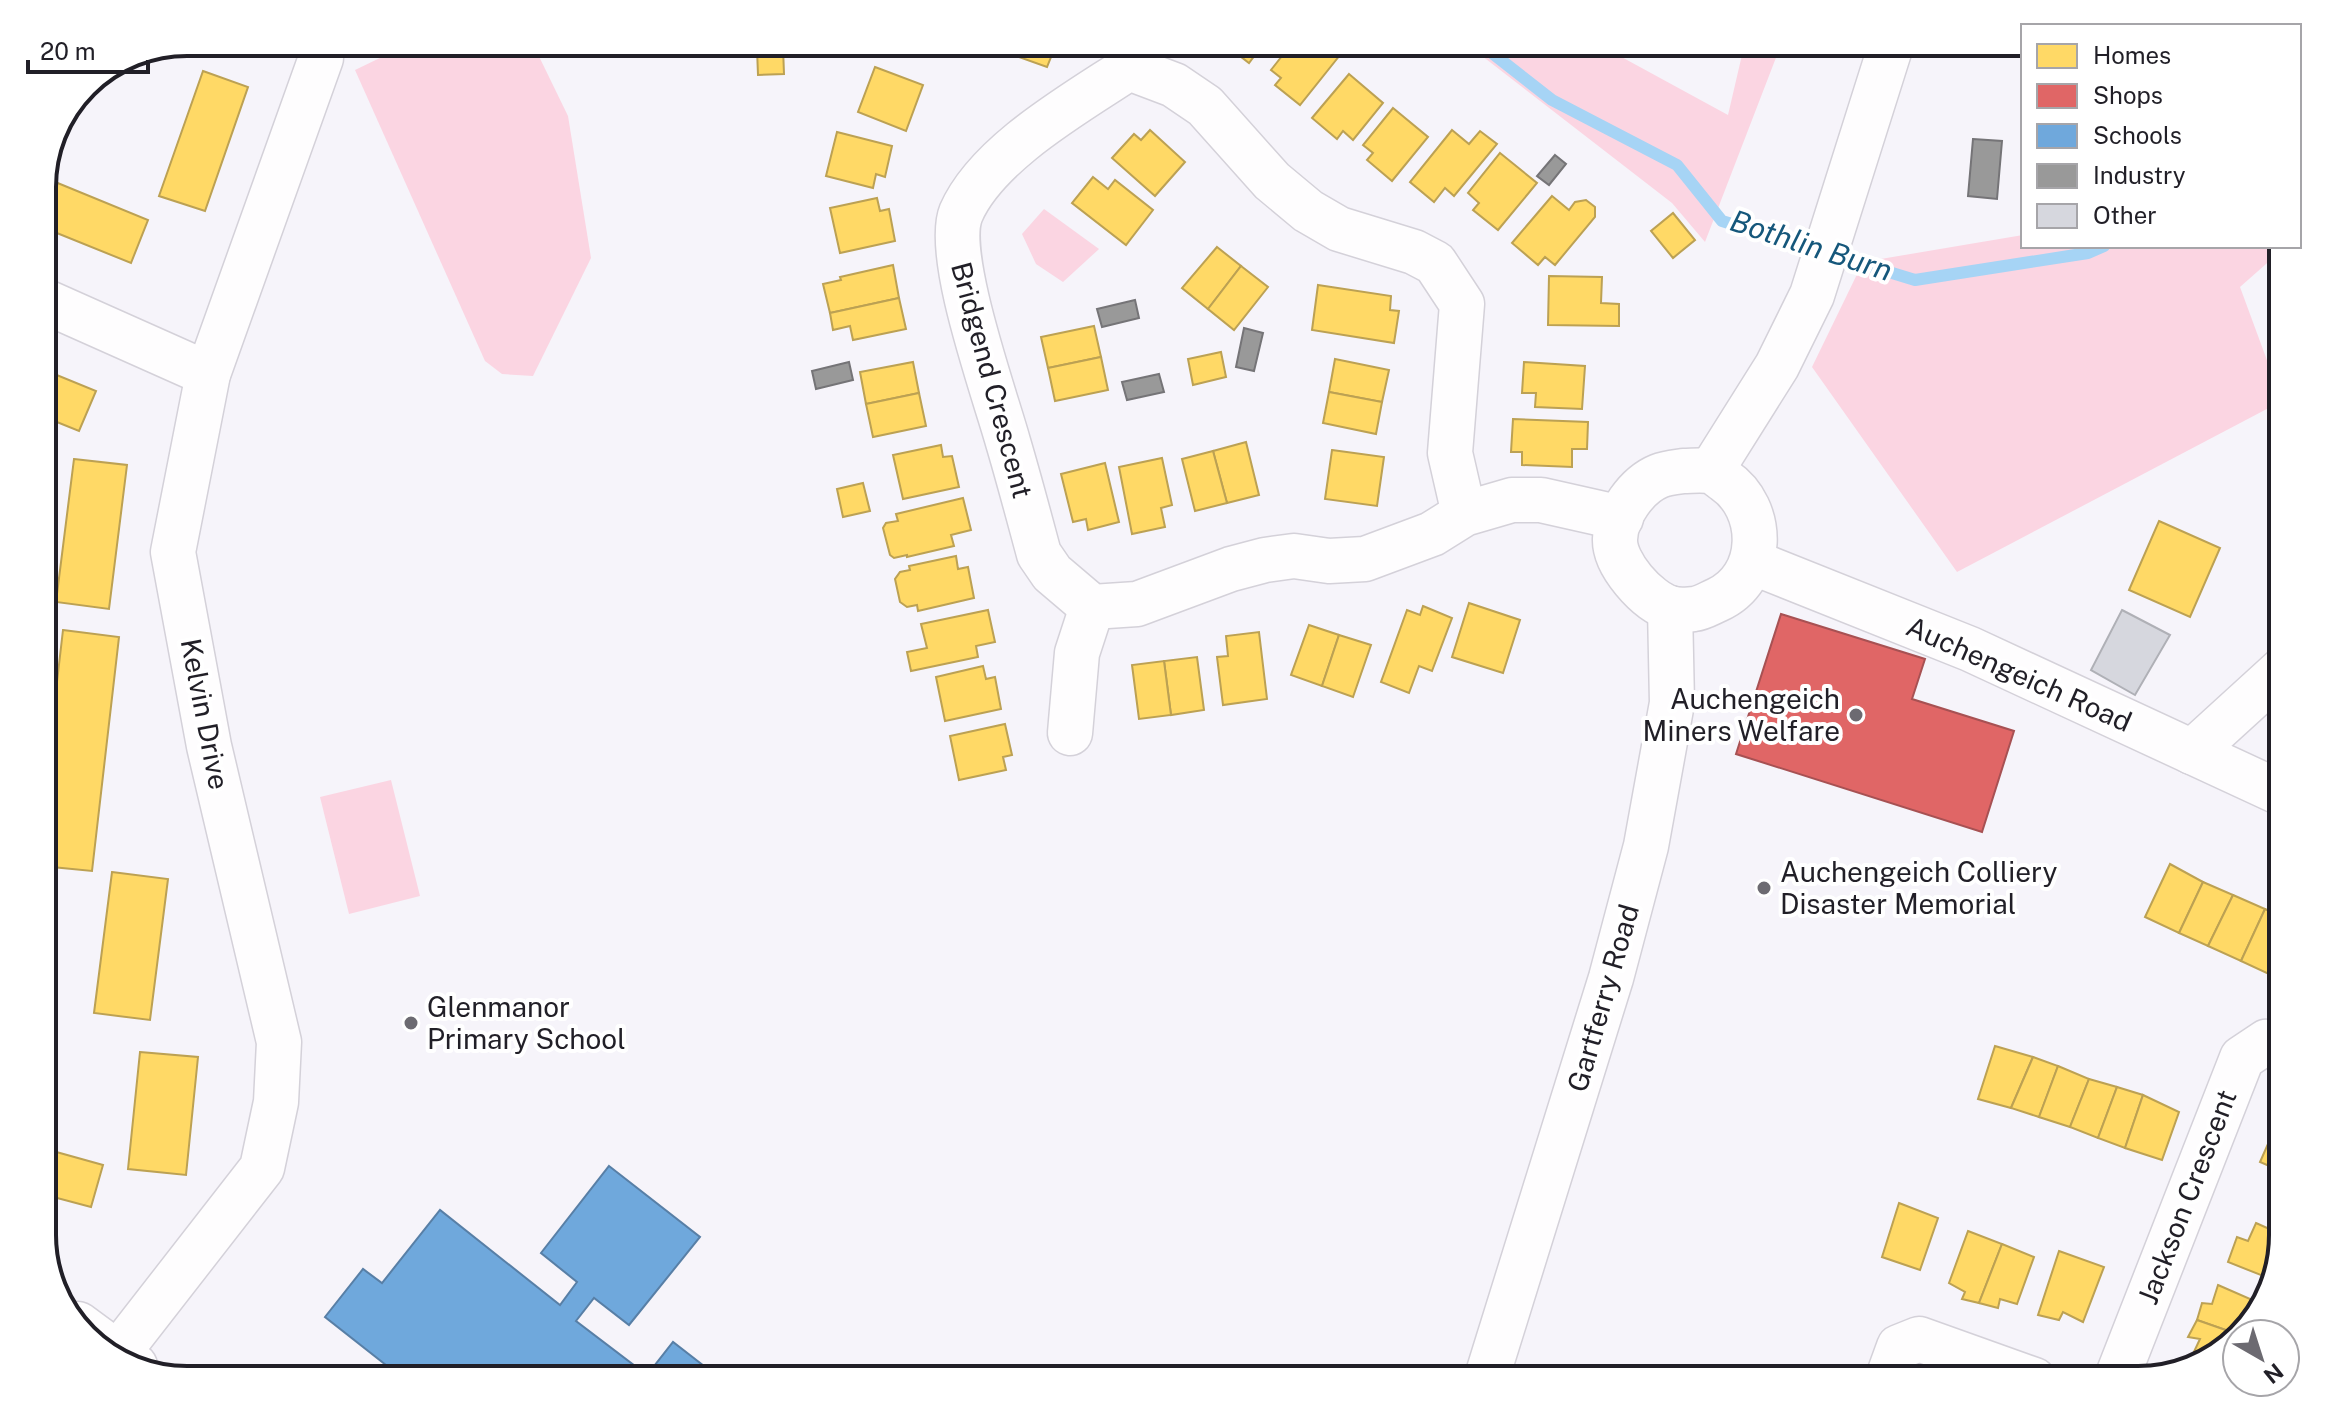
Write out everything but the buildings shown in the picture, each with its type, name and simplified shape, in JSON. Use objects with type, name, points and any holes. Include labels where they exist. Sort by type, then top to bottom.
[{"type":"street","name":"Kelvin Drive","points":[[130,1353],[197,1248],[262,1168],[276,1102],[279,1042],[209,746],[173,552],[208,374],[321,56]]},
{"type":"street","name":"Bridgend Crescent","points":[[1092,607],[1052,573],[1039,554],[980,350],[957,248],[960,215],[978,184],[996,163],[1125,56]]},
{"type":"street","name":"Bridgend Crescent","points":[[1128,56],[1205,106],[1272,181],[1308,211],[1339,229],[1414,252],[1435,263],[1462,304],[1450,453],[1464,514]]},
{"type":"street","points":[[1711,471],[1777,366],[1812,295],[1888,56]]},
{"type":"street","points":[[56,306],[208,374]]},
{"type":"street","points":[[1683,471],[1711,471],[1735,487],[1748,507],[1755,536],[1752,562],[1742,583],[1723,597],[1696,609],[1670,608],[1644,592],[1628,573],[1615,540],[1621,518],[1635,493],[1659,476],[1683,471]]},
{"type":"street","points":[[1070,733],[1077,653],[1092,607],[1137,604],[1231,569],[1265,560],[1294,556],[1329,561],[1365,559],[1432,534],[1464,514],[1512,500],[1541,500],[1621,518]]},
{"type":"street","name":"Auchengeich Road","points":[[1752,562],[1970,649],[2269,788]]},
{"type":"street","name":"Gartferry Road","points":[[1490,1366],[1611,978],[1646,846],[1672,703],[1670,608]]},
{"type":"street","points":[[2192,752],[2269,682]]},
{"type":"street","name":"Jackson Crescent","points":[[2121,1366],[2242,1058],[2266,1042],[2269,1043]]},
{"type":"street","points":[[1892,1366],[1899,1347],[1919,1339],[1995,1366]]},
{"type":"shaded area","points":[[384,56],[539,56],[568,116],[591,258],[533,376],[502,374],[485,361],[355,70]]},
{"type":"shaded area","points":[[1482,56],[1620,56],[1728,115],[1742,56],[1777,56],[1705,242],[1672,203]]},
{"type":"shaded area","points":[[1044,209],[1099,249],[1063,282],[1036,264],[1022,234]]},
{"type":"shaded area","points":[[2021,235],[2021,248],[2269,248],[2269,261],[2240,287],[2269,366],[2269,408],[1957,572],[1812,367],[1863,262]]},
{"type":"shaded area","points":[[391,780],[420,896],[349,914],[320,797]]},
{"type":"waterway","name":"Bothlin Burn","points":[[1496,56],[1552,100],[1677,165],[1722,221],[1915,280],[2088,253],[2099,248]]},
{"type":"place","name":"Auchengeich Miners Welfare","points":[[1856,715]]},
{"type":"place","name":"Auchengeich Colliery Disaster Memorial","points":[[1764,888]]},
{"type":"place","name":"Glenmanor Primary School","points":[[411,1023]]}]
